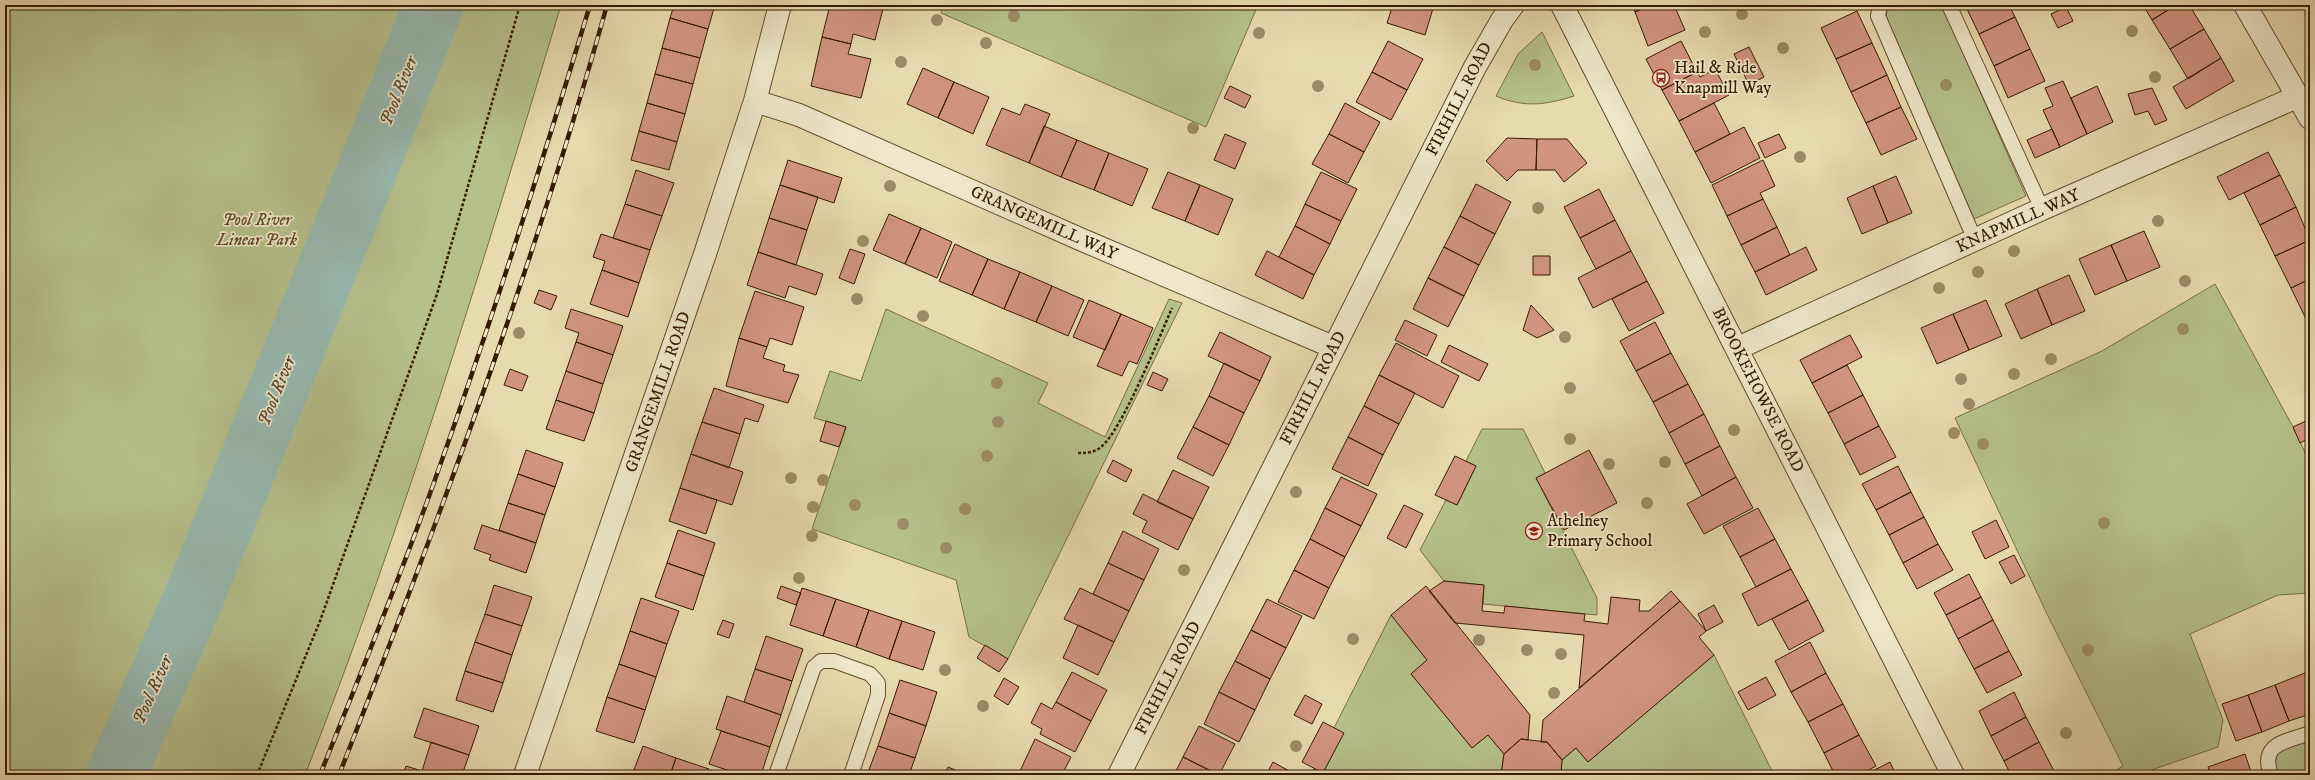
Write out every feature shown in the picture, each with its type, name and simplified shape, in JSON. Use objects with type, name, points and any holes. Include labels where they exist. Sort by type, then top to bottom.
[{"type":"street","name":"GRANGEMILL ROAD","points":[[525,775],[650,414],[755,101],[780,5]]},
{"type":"street","name":"FIRHILL ROAD","points":[[1119,775],[1475,67],[1502,20],[1513,5]]},
{"type":"street","name":"BROOKEHOWSE ROAD","points":[[1562,5],[1738,348],[1953,775]]},
{"type":"street","points":[[2245,5],[2299,96],[2310,118]]},
{"type":"street","name":"KNAPMILL WAY","points":[[1738,348],[2042,209],[2299,96]]},
{"type":"street","name":"GRANGEMILL WAY","points":[[755,101],[798,115],[1080,239],[1334,347]]},
{"type":"lane","points":[[1880,5],[1878,16],[1975,240]]},
{"type":"lane","points":[[1949,5],[2042,209]]},
{"type":"lane","points":[[776,775],[814,667],[821,661],[834,661],[870,674],[878,683],[878,695],[851,775]]},
{"type":"lane","points":[[2271,775],[2267,764],[2267,755],[2273,747],[2310,733]]},
{"type":"path","points":[[258,775],[320,621],[437,294],[520,5]]},
{"type":"path","points":[[1078,453],[1089,453],[1100,448],[1109,439],[1128,405],[1172,307]]},
{"type":"green space","name":"Pool River Linear Park","points":[[5,5],[561,5],[441,393],[376,585],[305,775],[5,775]]},
{"type":"green space","points":[[943,5],[1258,5],[1206,127],[941,13]]},
{"type":"green space","points":[[1888,5],[1942,5],[2026,196],[1974,219],[1886,17]]},
{"type":"green space","points":[[1542,32],[1574,96],[1544,103],[1526,104],[1506,100],[1496,96],[1518,54]]},
{"type":"green space","points":[[2215,284],[2293,427],[2310,463],[2310,593],[2278,595],[2190,634],[2223,720],[2218,747],[2137,775],[2108,775],[2123,766],[2047,614],[1955,418],[2102,351]]},
{"type":"green space","points":[[1169,299],[1182,303],[1008,659],[969,637],[956,580],[812,529],[846,427],[814,418],[830,371],[861,381],[886,309],[1048,383],[1038,403],[1105,437]]},
{"type":"green space","points":[[1482,429],[1523,429],[1545,473],[1536,478],[1597,598],[1597,615],[1483,604],[1484,585],[1444,581],[1420,550],[1446,500],[1457,505],[1476,466],[1466,461]]},
{"type":"green space","points":[[1391,615],[1427,660],[1411,674],[1472,748],[1488,735],[1504,754],[1501,775],[1311,775],[1314,769],[1323,773],[1343,733],[1334,728]]},
{"type":"green space","points":[[1714,655],[1774,775],[1561,775],[1562,760],[1576,748],[1588,762]]},
{"type":"green space","points":[[2310,739],[2310,775],[2277,775],[2273,763],[2277,752]]},
{"type":"building","points":[[674,5],[715,5],[708,29],[670,18]]},
{"type":"building","points":[[830,5],[884,5],[875,40],[853,34],[851,44],[822,37]]},
{"type":"building","points":[[1393,5],[1434,5],[1425,35],[1387,23]]},
{"type":"building","points":[[1632,5],[1650,5],[1635,12]]},
{"type":"building","points":[[1650,5],[1674,5],[1685,30],[1648,46],[1635,12]]},
{"type":"building","points":[[1965,5],[2009,5],[2015,17],[1979,34]]},
{"type":"building","points":[[2143,5],[2176,5],[2152,20]]},
{"type":"building","points":[[2176,5],[2189,5],[2204,29],[2170,49],[2152,20]]},
{"type":"building","points":[[2066,7],[2073,21],[2058,28],[2051,14]]},
{"type":"building","points":[[1857,11],[1872,43],[1836,59],[1821,28]]},
{"type":"building","points":[[2015,17],[2030,49],[1994,66],[1979,34]]},
{"type":"building","points":[[670,18],[708,29],[700,58],[662,48]]},
{"type":"building","points":[[2204,29],[2221,58],[2188,79],[2170,49]]},
{"type":"building","points":[[822,37],[851,44],[848,54],[871,59],[861,98],[811,86]]},
{"type":"building","points":[[1388,41],[1423,59],[1407,90],[1372,72]]},
{"type":"building","points":[[1681,41],[1697,72],[1662,90],[1646,59]]},
{"type":"building","points":[[1872,43],[1887,75],[1851,92],[1836,59]]},
{"type":"building","points":[[1749,47],[1764,77],[1749,85],[1734,54]]},
{"type":"building","points":[[662,48],[700,58],[693,84],[655,74]]},
{"type":"building","points":[[2030,49],[2045,81],[2008,98],[1994,66]]},
{"type":"building","points":[[2221,58],[2234,81],[2186,109],[2173,87]]},
{"type":"building","points":[[923,68],[954,82],[938,118],[907,104]]},
{"type":"building","points":[[1715,69],[1729,95],[1679,121],[1662,90],[1697,72],[1700,77]]},
{"type":"building","points":[[1372,72],[1407,90],[1391,120],[1356,102]]},
{"type":"building","points":[[655,74],[693,84],[685,114],[647,103]]},
{"type":"building","points":[[1887,75],[1901,107],[1866,123],[1851,92]]},
{"type":"building","points":[[2063,81],[2087,134],[2060,147],[2043,110],[2053,106],[2045,88]]},
{"type":"building","points":[[954,82],[989,97],[973,134],[938,118]]},
{"type":"building","points":[[1230,86],[1251,96],[1245,108],[1224,98]]},
{"type":"building","points":[[2097,86],[2113,122],[2087,134],[2071,98]]},
{"type":"building","points":[[2152,88],[2167,120],[2155,125],[2148,111],[2135,115],[2128,94]]},
{"type":"building","points":[[647,103],[685,114],[677,142],[639,131]]},
{"type":"building","points":[[1345,103],[1380,122],[1364,152],[1329,134]]},
{"type":"building","points":[[1714,103],[1730,134],[1695,152],[1679,121]]},
{"type":"building","points":[[1025,104],[1050,114],[1029,163],[986,145],[1002,108],[1020,115]]},
{"type":"building","points":[[1901,107],[1917,139],[1881,155],[1866,123]]},
{"type":"building","points":[[1044,126],[1077,140],[1061,177],[1029,163]]},
{"type":"building","points":[[1744,127],[1760,158],[1711,183],[1695,152]]},
{"type":"building","points":[[2052,129],[2060,147],[2035,158],[2027,140]]},
{"type":"building","points":[[639,131],[677,142],[669,170],[631,160]]},
{"type":"building","points":[[1225,134],[1246,143],[1235,169],[1214,160]]},
{"type":"building","points":[[1329,134],[1364,152],[1348,183],[1312,164]]},
{"type":"building","points":[[1779,134],[1786,148],[1765,158],[1758,143]]},
{"type":"building","points":[[1507,138],[1537,139],[1536,170],[1518,170],[1507,181],[1486,161]]},
{"type":"building","points":[[1537,139],[1567,139],[1587,163],[1564,182],[1555,170],[1536,170]]},
{"type":"building","points":[[1077,140],[1109,153],[1094,190],[1061,177]]},
{"type":"building","points":[[2268,152],[2280,175],[2229,200],[2217,177]]},
{"type":"building","points":[[1109,153],[1148,169],[1132,206],[1094,190]]},
{"type":"building","points":[[788,160],[842,178],[834,203],[780,185]]},
{"type":"building","points":[[1763,160],[1775,186],[1760,193],[1763,199],[1727,216],[1712,185]]},
{"type":"building","points":[[636,170],[674,183],[662,216],[625,204]]},
{"type":"building","points":[[1168,172],[1200,185],[1185,221],[1152,208]]},
{"type":"building","points":[[1321,172],[1357,189],[1341,221],[1305,204]]},
{"type":"building","points":[[2280,175],[2296,207],[2260,225],[2244,193]]},
{"type":"building","points":[[1896,176],[1912,213],[1888,223],[1873,186]]},
{"type":"building","points":[[1476,184],[1511,202],[1495,234],[1460,216]]},
{"type":"building","points":[[780,185],[818,197],[807,230],[769,218]]},
{"type":"building","points":[[1200,185],[1233,199],[1218,235],[1185,221]]},
{"type":"building","points":[[1873,186],[1888,223],[1862,234],[1847,198]]},
{"type":"building","points":[[1599,189],[1615,220],[1580,238],[1564,207]]},
{"type":"building","points":[[1763,199],[1777,227],[1741,245],[1727,216]]},
{"type":"building","points":[[625,204],[662,216],[650,250],[613,238]]},
{"type":"building","points":[[1305,204],[1341,221],[1330,244],[1295,226]]},
{"type":"building","points":[[2296,207],[2310,240],[2275,256],[2260,225]]},
{"type":"building","points":[[889,214],[921,228],[905,264],[873,250]]},
{"type":"building","points":[[1460,216],[1495,234],[1479,265],[1444,247]]},
{"type":"building","points":[[769,218],[807,230],[796,265],[758,252]]},
{"type":"building","points":[[1615,220],[1631,251],[1596,269],[1580,238]]},
{"type":"building","points":[[1295,226],[1330,244],[1314,275],[1279,257]]},
{"type":"building","points":[[1777,227],[1790,255],[1755,272],[1741,245]]},
{"type":"building","points":[[921,228],[952,242],[937,278],[905,264]]},
{"type":"building","points":[[2144,231],[2160,267],[2127,281],[2111,245]]},
{"type":"building","points":[[601,234],[650,250],[639,283],[602,270],[605,261],[593,257]]},
{"type":"building","points":[[2310,240],[2310,279],[2291,288],[2275,256]]},
{"type":"building","points":[[955,244],[988,259],[972,295],[939,281]]},
{"type":"building","points":[[2111,245],[2127,281],[2095,295],[2079,259]]},
{"type":"building","points":[[1444,247],[1479,265],[1464,296],[1428,278]]},
{"type":"building","points":[[1806,247],[1817,270],[1766,295],[1755,272]]},
{"type":"building","points":[[850,249],[865,254],[854,284],[839,278]]},
{"type":"building","points":[[1267,251],[1314,275],[1303,299],[1255,275]]},
{"type":"building","points":[[1631,251],[1647,281],[1593,308],[1578,278]]},
{"type":"building","points":[[758,252],[823,274],[816,295],[789,286],[785,298],[747,285]]},
{"type":"building","points":[[1533,256],[1550,256],[1550,275],[1533,275]]},
{"type":"building","points":[[988,259],[1020,272],[1004,309],[972,295]]},
{"type":"building","points":[[602,270],[639,283],[628,317],[590,304]]},
{"type":"building","points":[[1020,272],[1052,286],[1036,322],[1004,309]]},
{"type":"building","points":[[2069,275],[2085,311],[2052,325],[2037,289]]},
{"type":"building","points":[[1428,278],[1464,296],[1448,327],[1413,309]]},
{"type":"building","points":[[2310,279],[2310,317],[2306,319],[2291,288]]},
{"type":"building","points":[[1647,281],[1664,313],[1629,331],[1612,299]]},
{"type":"building","points":[[1052,286],[1084,300],[1068,336],[1036,322]]},
{"type":"building","points":[[2037,289],[2052,325],[2021,339],[2005,304]]},
{"type":"building","points":[[539,290],[557,296],[551,310],[534,303]]},
{"type":"building","points":[[755,291],[804,307],[792,345],[770,338],[767,347],[739,338]]},
{"type":"building","points":[[1089,300],[1121,314],[1105,350],[1073,337]]},
{"type":"building","points":[[1986,300],[2002,336],[1969,350],[1953,314]]},
{"type":"building","points":[[1531,305],[1554,330],[1537,338],[1523,330]]},
{"type":"building","points":[[571,309],[623,326],[613,355],[576,342],[579,333],[565,328]]},
{"type":"building","points":[[1121,314],[1153,328],[1137,364],[1129,361],[1122,376],[1097,366]]},
{"type":"building","points":[[1953,314],[1969,350],[1937,364],[1921,328]]},
{"type":"building","points":[[2310,317],[2310,328],[2306,319]]},
{"type":"building","points":[[1405,320],[1437,335],[1427,356],[1395,340]]},
{"type":"building","points":[[1655,322],[1671,353],[1636,371],[1620,341]]},
{"type":"building","points":[[1220,332],[1271,357],[1260,381],[1208,356]]},
{"type":"building","points":[[1850,335],[1862,357],[1812,383],[1800,360]]},
{"type":"building","points":[[739,338],[767,347],[763,358],[785,365],[783,371],[799,375],[788,403],[726,386]]},
{"type":"building","points":[[576,342],[613,355],[603,384],[566,371]]},
{"type":"building","points":[[1396,343],[1459,376],[1443,408],[1379,375]]},
{"type":"building","points":[[1449,345],[1488,364],[1479,381],[1441,362]]},
{"type":"building","points":[[1671,353],[1688,384],[1653,402],[1636,371]]},
{"type":"building","points":[[1224,363],[1260,381],[1244,413],[1209,396]]},
{"type":"building","points":[[1847,365],[1863,395],[1828,413],[1812,383]]},
{"type":"building","points":[[510,369],[528,376],[522,391],[504,385]]},
{"type":"building","points":[[566,371],[603,384],[594,413],[556,400]]},
{"type":"building","points":[[1153,372],[1168,379],[1162,391],[1147,385]]},
{"type":"building","points":[[1379,375],[1415,393],[1399,424],[1364,406]]},
{"type":"building","points":[[1688,384],[1704,414],[1669,433],[1653,402]]},
{"type":"building","points":[[714,388],[764,405],[758,422],[745,418],[740,434],[702,422]]},
{"type":"building","points":[[1863,395],[1879,426],[1844,444],[1828,413]]},
{"type":"building","points":[[1209,396],[1244,413],[1229,445],[1193,427]]},
{"type":"building","points":[[556,400],[594,413],[584,441],[546,429]]},
{"type":"building","points":[[1364,406],[1399,424],[1383,455],[1348,437]]},
{"type":"building","points":[[1704,414],[1720,446],[1685,464],[1669,433]]},
{"type":"building","points":[[826,421],[846,427],[839,447],[820,441]]},
{"type":"building","points":[[2306,421],[2310,430],[2310,438],[2300,443],[2293,427]]},
{"type":"building","points":[[702,422],[740,434],[729,468],[691,454]]},
{"type":"building","points":[[1879,426],[1896,457],[1860,475],[1844,444]]},
{"type":"building","points":[[1193,427],[1229,445],[1213,476],[1177,458]]},
{"type":"building","points":[[1348,437],[1383,455],[1368,486],[1332,469]]},
{"type":"building","points":[[1720,446],[1736,477],[1702,496],[1685,464]]},
{"type":"building","points":[[526,450],[563,463],[555,487],[518,474]]},
{"type":"building","points":[[1589,450],[1617,503],[1564,530],[1536,478]]},
{"type":"building","points":[[691,454],[743,472],[732,505],[680,488]]},
{"type":"building","points":[[1455,456],[1476,466],[1457,505],[1435,495]]},
{"type":"building","points":[[1113,460],[1132,470],[1126,482],[1107,472]]},
{"type":"building","points":[[1898,466],[1911,492],[1876,510],[1862,484]]},
{"type":"building","points":[[1173,470],[1209,487],[1193,519],[1157,502]]},
{"type":"building","points":[[518,474],[555,487],[545,515],[508,503]]},
{"type":"building","points":[[1341,477],[1377,494],[1361,526],[1325,508]]},
{"type":"building","points":[[1736,477],[1753,508],[1704,534],[1687,504]]},
{"type":"building","points":[[680,488],[717,500],[706,534],[669,521]]},
{"type":"building","points":[[1911,492],[1924,517],[1889,535],[1876,510]]},
{"type":"building","points":[[1143,494],[1193,519],[1178,550],[1142,532],[1147,521],[1133,514]]},
{"type":"building","points":[[508,503],[545,515],[536,543],[499,530]]},
{"type":"building","points":[[1404,505],[1423,514],[1406,548],[1387,538]]},
{"type":"building","points":[[1325,508],[1361,526],[1345,557],[1310,539]]},
{"type":"building","points":[[1758,508],[1775,539],[1740,557],[1723,526]]},
{"type":"building","points":[[1924,517],[1938,544],[1903,563],[1889,535]]},
{"type":"building","points":[[1996,520],[2009,547],[1985,559],[1972,532]]},
{"type":"building","points":[[482,525],[536,543],[526,573],[489,560],[491,555],[474,549]]},
{"type":"building","points":[[678,530],[715,543],[704,576],[667,563]]},
{"type":"building","points":[[1123,531],[1159,549],[1144,580],[1108,563]]},
{"type":"building","points":[[1310,539],[1345,557],[1329,588],[1294,570]]},
{"type":"building","points":[[1775,539],[1791,569],[1756,587],[1740,557]]},
{"type":"building","points":[[1938,544],[1953,570],[1917,589],[1903,563]]},
{"type":"building","points":[[2014,555],[2025,576],[2011,584],[1999,562]]},
{"type":"building","points":[[667,563],[704,576],[693,610],[655,597]]},
{"type":"building","points":[[1108,563],[1144,580],[1129,611],[1093,594]]},
{"type":"building","points":[[1791,569],[1808,600],[1758,626],[1742,594]]},
{"type":"building","points":[[1294,570],[1329,588],[1314,619],[1278,602]]},
{"type":"building","points":[[1969,574],[1981,597],[1946,615],[1934,593]]},
{"type":"building","points":[[1444,581],[1484,585],[1482,611],[1504,613],[1505,606],[1585,614],[1584,621],[1608,624],[1611,597],[1640,600],[1639,611],[1649,611],[1671,591],[1680,601],[1579,688],[1584,635],[1455,623],[1429,591]]},
{"type":"building","points":[[494,585],[532,597],[522,626],[485,614]]},
{"type":"building","points":[[781,586],[801,593],[796,605],[777,598]]},
{"type":"building","points":[[1426,586],[1530,715],[1528,740],[1521,739],[1504,754],[1488,735],[1472,748],[1411,674],[1427,660],[1391,615]]},
{"type":"building","points":[[802,588],[836,599],[823,636],[790,625]]},
{"type":"building","points":[[1080,588],[1129,611],[1114,642],[1064,619]]},
{"type":"building","points":[[1981,597],[1993,620],[1958,639],[1946,615]]},
{"type":"building","points":[[641,598],[679,611],[667,644],[630,631]]},
{"type":"building","points":[[836,599],[869,610],[856,647],[823,636]]},
{"type":"building","points":[[1267,599],[1302,616],[1286,648],[1251,630]]},
{"type":"building","points":[[1808,600],[1824,631],[1789,650],[1772,619]]},
{"type":"building","points":[[1680,601],[1706,631],[1699,637],[1714,655],[1588,762],[1576,748],[1562,760],[1547,742],[1541,742],[1543,720]]},
{"type":"building","points":[[1714,605],[1723,622],[1706,631],[1698,614]]},
{"type":"building","points":[[869,610],[902,621],[889,659],[856,647]]},
{"type":"building","points":[[485,614],[522,626],[512,655],[475,642]]},
{"type":"building","points":[[723,620],[734,624],[729,638],[717,634]]},
{"type":"building","points":[[1993,620],[2009,651],[1974,669],[1958,639]]},
{"type":"building","points":[[902,621],[935,632],[923,670],[889,659]]},
{"type":"building","points":[[1078,625],[1114,642],[1098,675],[1063,658]]},
{"type":"building","points":[[1251,630],[1286,648],[1270,679],[1235,661]]},
{"type":"building","points":[[630,631],[667,644],[656,677],[619,664]]},
{"type":"building","points":[[766,636],[803,649],[792,681],[755,669]]},
{"type":"building","points":[[475,642],[512,655],[503,683],[465,671]]},
{"type":"building","points":[[1810,642],[1826,673],[1791,692],[1775,661]]},
{"type":"building","points":[[985,645],[1008,659],[999,672],[977,658]]},
{"type":"building","points":[[2009,651],[2022,675],[1987,693],[1974,669]]},
{"type":"building","points":[[1235,661],[1270,679],[1255,710],[1219,692]]},
{"type":"building","points":[[619,664],[656,677],[645,710],[607,697]]},
{"type":"building","points":[[755,669],[792,681],[781,715],[744,702]]},
{"type":"building","points":[[465,671],[503,683],[493,712],[456,700]]},
{"type":"building","points":[[1072,672],[1107,690],[1091,721],[1056,702]]},
{"type":"building","points":[[2310,672],[2310,688],[2305,673]]},
{"type":"building","points":[[1826,673],[1843,704],[1808,722],[1791,692]]},
{"type":"building","points":[[2305,673],[2310,688],[2310,714],[2289,721],[2275,685]]},
{"type":"building","points":[[1766,677],[1776,695],[1748,710],[1738,692]]},
{"type":"building","points":[[1004,678],[1019,687],[1008,705],[994,696]]},
{"type":"building","points":[[900,680],[937,692],[926,726],[889,713]]},
{"type":"building","points":[[2275,685],[2289,721],[2262,732],[2248,695]]},
{"type":"building","points":[[1219,692],[1255,710],[1239,742],[1204,724]]},
{"type":"building","points":[[2014,692],[2026,717],[1991,736],[1979,711]]},
{"type":"building","points":[[1305,695],[1322,704],[1312,724],[1294,715]]},
{"type":"building","points":[[2248,695],[2262,732],[2236,741],[2222,704]]},
{"type":"building","points":[[727,696],[781,715],[770,747],[716,729]]},
{"type":"building","points":[[607,697],[645,710],[634,743],[596,731]]},
{"type":"building","points":[[1056,702],[1091,721],[1075,752],[1040,734],[1042,729],[1031,723],[1041,703],[1052,709]]},
{"type":"building","points":[[1843,704],[1859,735],[1824,753],[1808,722]]},
{"type":"building","points":[[424,708],[479,726],[469,755],[414,737]]},
{"type":"building","points":[[889,713],[926,726],[915,758],[878,746]]},
{"type":"building","points":[[2026,717],[2039,742],[2004,761],[1991,736]]},
{"type":"building","points":[[1323,722],[1344,733],[1323,773],[1302,762]]},
{"type":"building","points":[[1199,726],[1235,744],[1219,775],[1183,757]]},
{"type":"building","points":[[721,731],[770,747],[761,775],[742,775],[709,764]]},
{"type":"building","points":[[1859,735],[1876,766],[1859,775],[1835,775],[1824,753]]},
{"type":"building","points":[[1035,739],[1071,757],[1062,775],[1028,775],[1020,771]]},
{"type":"building","points":[[1521,739],[1547,742],[1562,760],[1561,775],[1501,775],[1504,754]]},
{"type":"building","points":[[431,742],[469,755],[462,775],[435,775],[422,771]]},
{"type":"building","points":[[2039,742],[2054,771],[2045,775],[2011,775],[2004,761]]},
{"type":"building","points":[[643,746],[676,758],[670,775],[632,775]]},
{"type":"building","points":[[878,746],[915,758],[909,775],[867,775]]},
{"type":"building","points":[[2245,754],[2252,775],[2211,775],[2208,767]]},
{"type":"building","points":[[1183,757],[1219,775],[1174,775]]},
{"type":"building","points":[[676,758],[709,769],[707,775],[670,775]]},
{"type":"building","points":[[1273,762],[1293,773],[1292,775],[1266,775]]},
{"type":"building","points":[[1890,762],[1896,775],[1865,775]]},
{"type":"building","points":[[406,766],[422,771],[435,775],[403,775]]},
{"type":"building","points":[[948,767],[960,772],[959,775],[944,775]]},
{"type":"building","points":[[1020,771],[1028,775],[1018,775]]},
{"type":"building","points":[[2054,771],[2056,775],[2045,775]]},
{"type":"waterway","name":"Pool River","points":[[116,775],[195,595],[434,5]]},
{"type":"railway","points":[[320,775],[432,488],[514,248],[590,5]]},
{"type":"railway","points":[[339,775],[412,585],[483,393],[548,200],[579,103],[607,5]]},
{"type":"place","name":"Hail & Ride Knapmill Way","points":[[1661,78]]},
{"type":"place","name":"Athelney Primary School","points":[[1534,531]]}]
